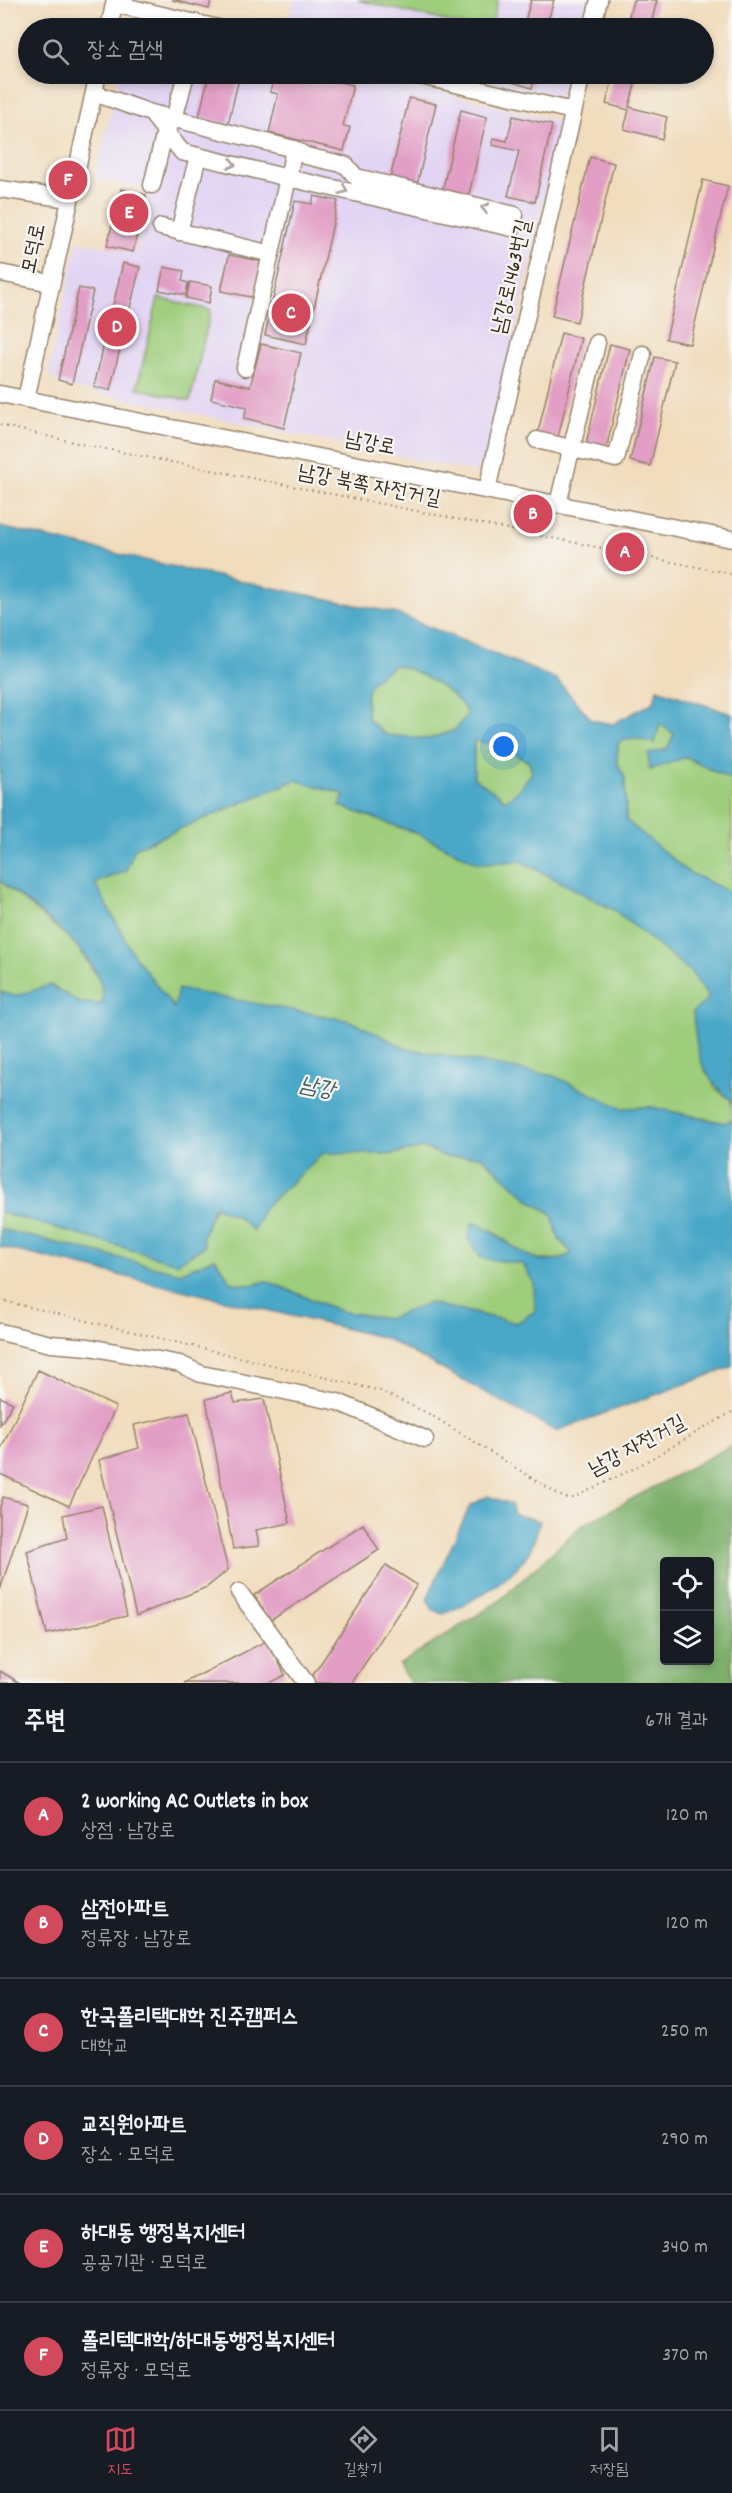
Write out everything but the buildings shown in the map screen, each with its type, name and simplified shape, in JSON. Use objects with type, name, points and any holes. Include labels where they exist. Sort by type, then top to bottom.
[{"type":"street","points":[[594,18],[599,0]]},
{"type":"street","points":[[111,18],[115,2],[178,18]]},
{"type":"street","name":"모덕로","points":[[26,399],[96,84]]},
{"type":"street","points":[[152,185],[183,84]]},
{"type":"street","points":[[456,84],[573,111]]},
{"type":"street","name":"남강로1463번길","points":[[487,490],[580,84]]},
{"type":"street","points":[[94,93],[151,113],[170,125],[294,149],[306,156],[346,165],[356,177],[515,215],[512,228],[182,152],[170,125]]},
{"type":"street","points":[[245,368],[294,149]]},
{"type":"street","points":[[179,232],[198,156]]},
{"type":"street","points":[[0,189],[69,199]]},
{"type":"street","points":[[161,227],[271,254]]},
{"type":"street","points":[[0,273],[51,283]]},
{"type":"street","points":[[558,504],[597,343]]},
{"type":"street","points":[[537,440],[616,459],[642,354]]},
{"type":"street","name":"남강로","points":[[0,394],[732,539]]},
{"type":"street","points":[[0,1332],[51,1344],[89,1347],[180,1364],[201,1374],[338,1402],[425,1439]]},
{"type":"street","points":[[239,1592],[306,1683]]},
{"type":"path","name":"남강 북쪽 자전거길","points":[[0,425],[81,444],[732,574]]},
{"type":"path","name":"남강 자전거길","points":[[556,1493],[564,1498],[573,1498],[635,1468],[732,1412]]},
{"type":"shaded area","points":[[294,0],[589,0],[584,18],[290,18]]},
{"type":"shaded area","points":[[118,84],[407,84],[561,122],[484,474],[59,385],[48,373],[77,241],[135,253],[149,190],[95,177]]},
{"type":"shaded area","points":[[503,84],[568,84],[566,92],[556,96]]},
{"type":"green space","points":[[358,0],[498,0],[494,18],[433,18]]},
{"type":"green space","points":[[158,298],[211,310],[190,401],[137,388]]},
{"type":"green space","points":[[395,665],[426,677],[456,699],[467,715],[455,730],[429,739],[386,735],[368,719],[366,698],[369,686]]},
{"type":"green space","points":[[660,724],[674,734],[667,749],[732,780],[732,893],[688,872],[626,820],[625,778],[617,762],[618,743]]},
{"type":"green space","points":[[474,740],[506,748],[529,762],[533,773],[516,793],[506,800],[474,778]]},
{"type":"green space","points":[[296,780],[345,794],[340,806],[421,835],[478,863],[521,861],[614,910],[691,972],[710,998],[714,1087],[731,1100],[732,1119],[725,1123],[651,1107],[621,1108],[554,1076],[405,1048],[351,1021],[179,990],[174,1009],[133,954],[95,883],[126,871],[135,848]]},
{"type":"green space","points":[[0,881],[77,945],[104,988],[102,1004],[80,1003],[50,985],[15,996],[0,992]]},
{"type":"green space","points":[[424,1148],[447,1157],[481,1156],[531,1201],[552,1214],[559,1239],[572,1253],[560,1258],[549,1260],[528,1256],[490,1228],[523,1264],[534,1283],[536,1311],[517,1323],[429,1303],[388,1319],[340,1311],[267,1281],[252,1285],[232,1283],[215,1258],[180,1273],[0,1229],[0,1212],[177,1263],[202,1238],[215,1206],[240,1218],[253,1231],[264,1208],[323,1153],[392,1154]]},
{"type":"green space","points":[[732,1445],[732,1683],[410,1683],[399,1665],[498,1602],[581,1526]]},
{"type":"water","name":"남강","points":[[0,527],[188,570],[395,613],[556,679],[592,720],[613,724],[654,702],[657,689],[732,714],[732,780],[686,757],[650,770],[648,754],[667,749],[674,734],[660,724],[655,743],[632,738],[618,743],[617,762],[625,778],[626,820],[688,872],[732,893],[732,1105],[731,1100],[712,1081],[698,1050],[693,1012],[709,998],[691,972],[614,910],[521,861],[478,863],[421,835],[340,806],[344,794],[295,780],[135,848],[126,871],[95,883],[133,954],[174,1008],[178,989],[351,1021],[405,1048],[554,1076],[621,1108],[651,1107],[724,1123],[732,1119],[732,1367],[556,1431],[385,1338],[0,1247],[0,1229],[180,1273],[215,1258],[232,1283],[252,1285],[267,1281],[340,1311],[387,1319],[429,1303],[517,1323],[535,1311],[534,1283],[523,1264],[481,1258],[468,1239],[473,1222],[533,1258],[545,1261],[558,1260],[572,1253],[559,1239],[552,1214],[531,1201],[481,1156],[447,1157],[424,1148],[392,1154],[323,1153],[264,1208],[253,1231],[240,1218],[214,1206],[202,1238],[205,1246],[177,1263],[0,1212],[0,992],[15,996],[50,985],[80,1003],[102,1004],[102,987],[94,969],[66,935],[0,881]],"holes":[[[395,665],[425,677],[456,699],[467,715],[455,730],[429,739],[386,735],[368,719],[366,698],[369,686]],[[474,740],[506,748],[529,762],[532,773],[516,793],[506,800],[474,778]]]},
{"type":"water","points":[[488,1496],[511,1504],[514,1514],[540,1521],[531,1548],[516,1569],[480,1596],[443,1614],[433,1610],[427,1599],[470,1506]]},
{"type":"place","name":"폴리텍대학/하대동행정복지센터","points":[[68,180]]},
{"type":"place","name":"하대동 행정복지센터","points":[[129,213]]},
{"type":"place","name":"한국폴리택대학 진주캠퍼스","points":[[291,313]]},
{"type":"place","name":"교직원아파트","points":[[117,327]]},
{"type":"place","name":"삼전아파트","points":[[533,514]]},
{"type":"place","name":"2 working AC Outlets in box","points":[[625,552]]}]
